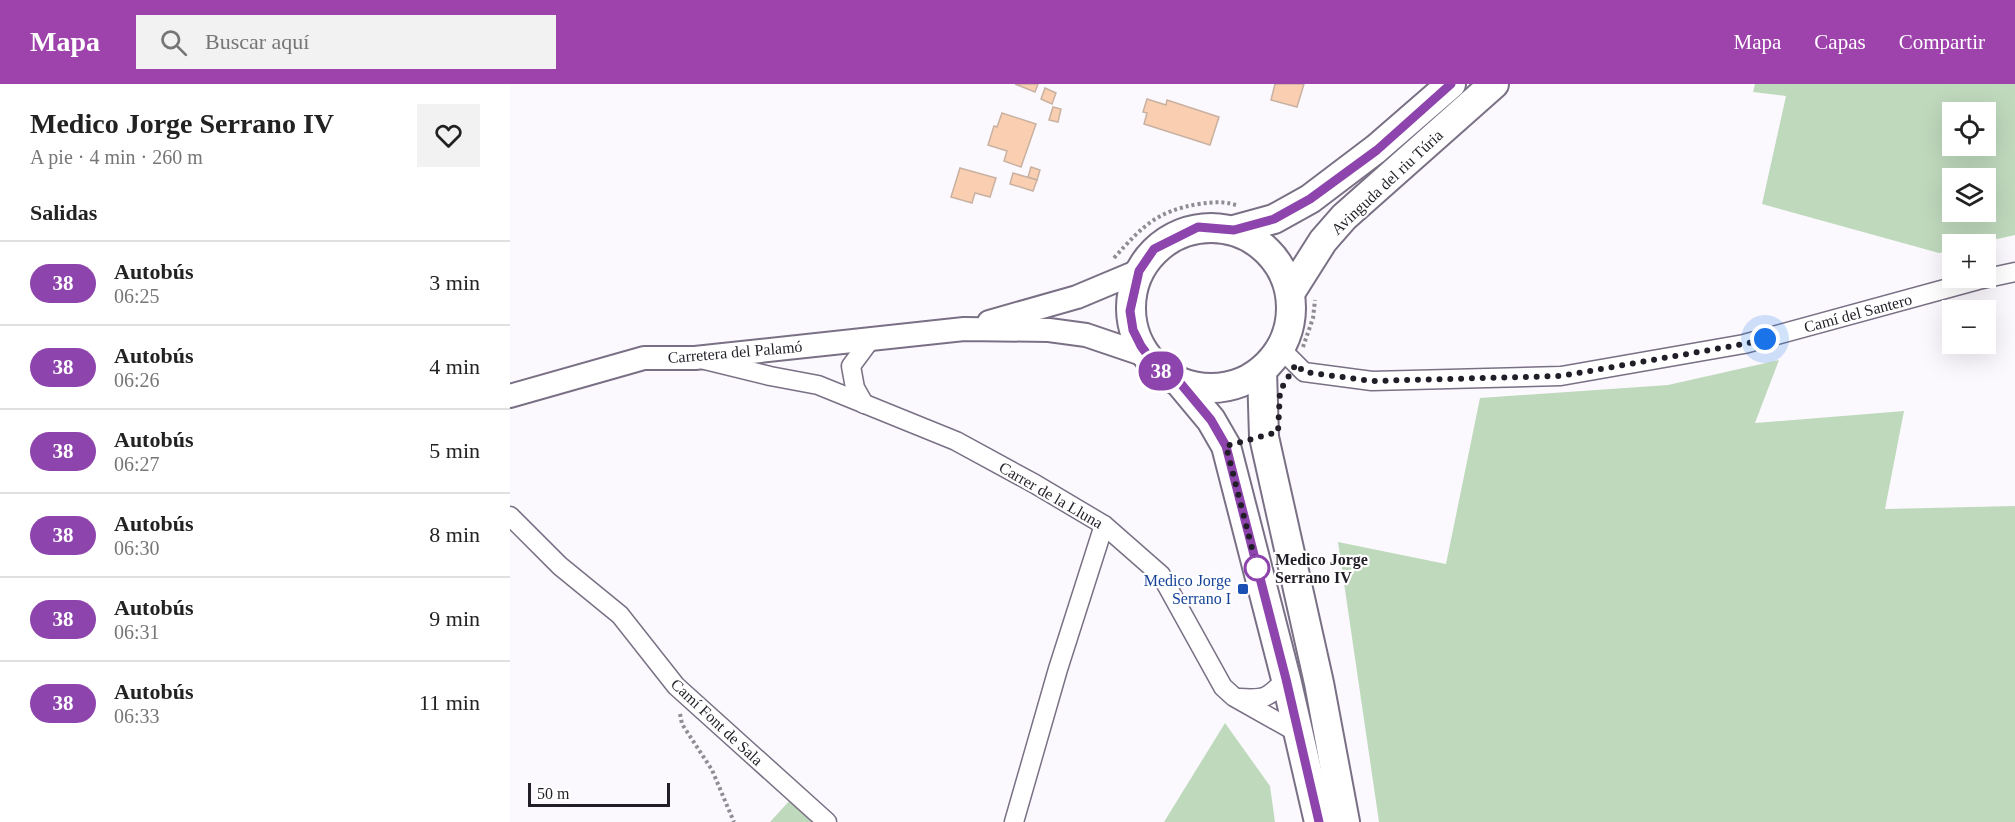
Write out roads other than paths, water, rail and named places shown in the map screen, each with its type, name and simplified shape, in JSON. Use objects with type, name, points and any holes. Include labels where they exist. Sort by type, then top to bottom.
[{"type":"main road","name":"Avinguda del riu Túria","points":[[1236,218],[1274,219],[1310,199],[1377,150],[1450,84]]},
{"type":"main road","name":"Avinguda del riu Túria","points":[[1304,294],[1323,241],[1344,217],[1494,84]]},
{"type":"main road","points":[[1172,389],[1224,386],[1263,371],[1288,357],[1293,319],[1304,294],[1236,218],[1198,227],[1154,249],[1139,271],[1130,311],[1142,364],[1157,368],[1172,389],[1211,420],[1226,446],[1286,679],[1319,822]]},
{"type":"main road","points":[[1263,371],[1264,437],[1319,683],[1345,822]]},
{"type":"street","name":"Carretera del Palamó","points":[[964,329],[1077,297],[1139,271]]},
{"type":"street","name":"Camí del Santero","points":[[1288,357],[1304,372],[1372,381],[1561,376],[1744,344],[2015,272]]},
{"type":"street","name":"Carretera del Palamó","points":[[510,396],[644,358],[695,358],[964,329],[1049,330],[1086,336],[1142,364]]},
{"type":"street","points":[[864,404],[855,388],[851,366],[871,339]]},
{"type":"street","name":"Carrer de la Lluna","points":[[695,358],[818,386],[956,441],[1104,525],[1161,575],[1223,687],[1234,697]]},
{"type":"street","name":"Camí Font de Sala","points":[[510,516],[560,566],[620,615],[676,687],[828,822]]},
{"type":"street","points":[[1014,822],[1058,669],[1104,525]]},
{"type":"street","points":[[1234,697],[1258,699],[1271,694],[1286,679]]},
{"type":"street","points":[[1234,697],[1298,733]]},
{"type":"place","name":"Medico Jorge Serrano IV","points":[[1257,568]]},
{"type":"place","name":"Medico Jorge Serrano I","points":[[1243,589]]}]
